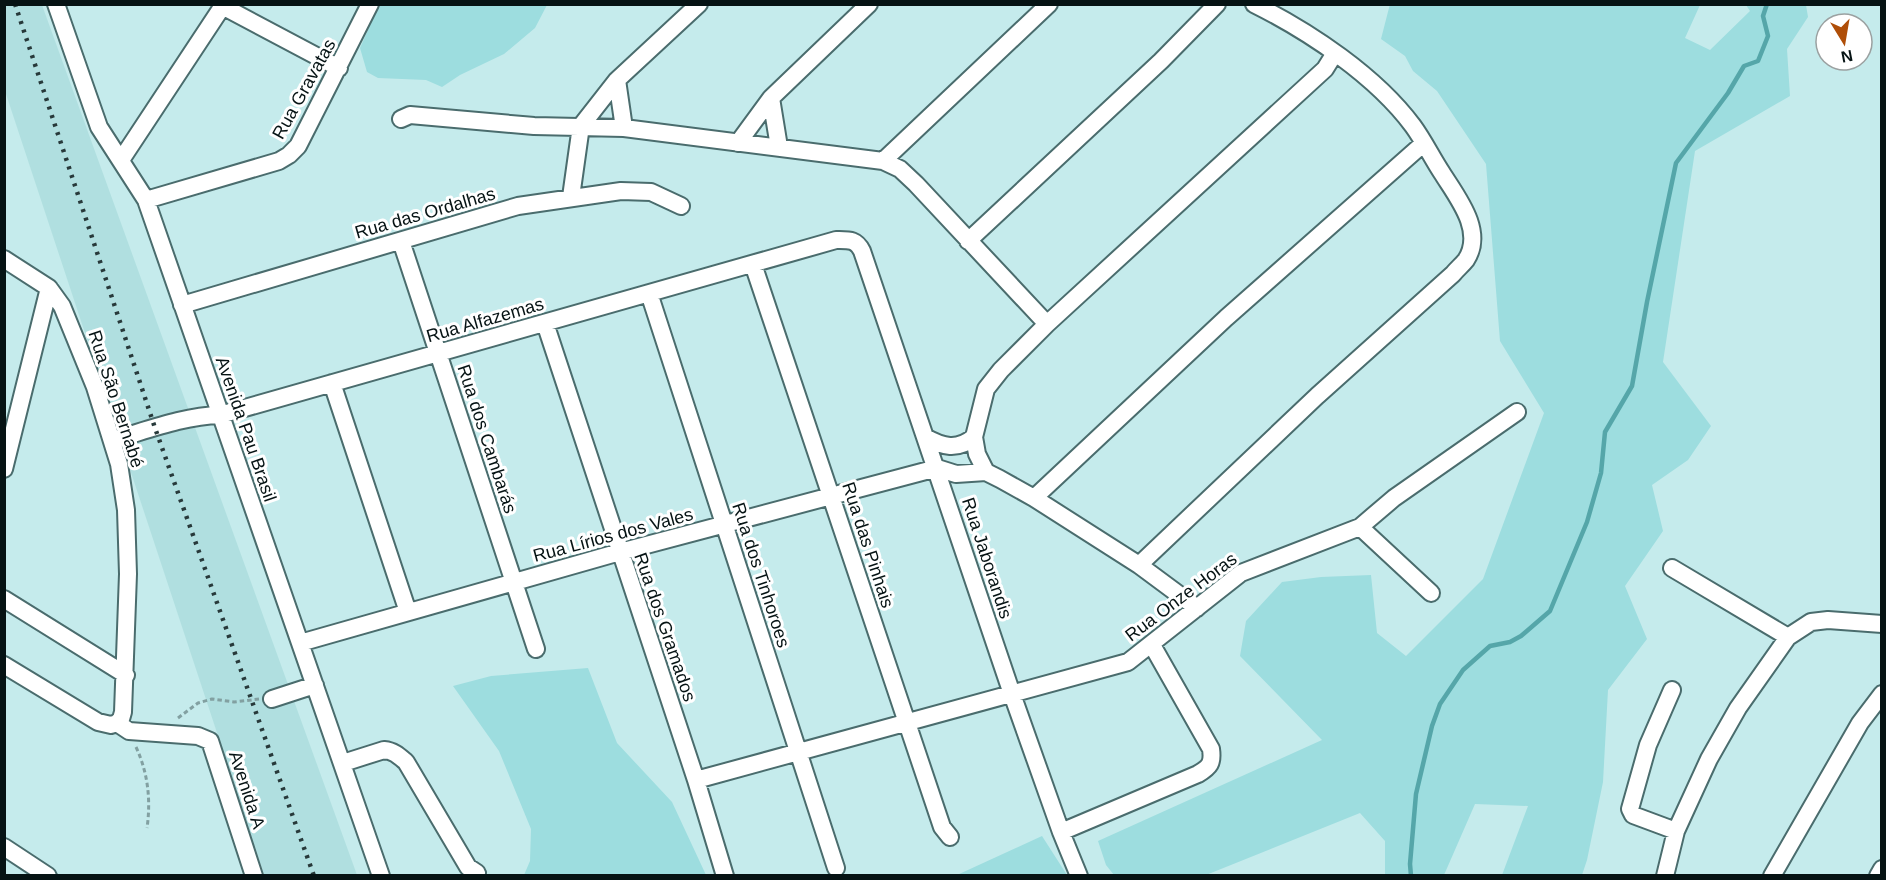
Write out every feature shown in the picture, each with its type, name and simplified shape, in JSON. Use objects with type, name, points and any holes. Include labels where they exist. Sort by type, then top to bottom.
[{"type":"street","name":"Avenida Pau Brasil","points":[[56,4],[99,127],[146,200],[381,876]]},
{"type":"street","name":"Rua Gravatas","points":[[146,200],[279,161],[289,155],[298,146],[370,4]]},
{"type":"street","points":[[571,197],[581,126],[617,80],[699,4]]},
{"type":"street","points":[[738,142],[771,98],[868,4]]},
{"type":"street","points":[[883,161],[1049,4]]},
{"type":"street","points":[[968,241],[1161,61],[1217,4]]},
{"type":"street","points":[[1139,565],[1317,396],[1416,309],[1466,260],[1472,245],[1464,207],[1412,125],[1368,80],[1335,52],[1296,26],[1254,4]]},
{"type":"street","points":[[121,160],[223,5],[339,68]]},
{"type":"street","points":[[986,472],[977,454],[974,437],[986,389],[1001,370],[1047,324],[1324,69],[1335,52]]},
{"type":"street","points":[[617,80],[624,128]]},
{"type":"street","points":[[771,98],[779,147]]},
{"type":"street","points":[[401,119],[410,115],[534,126],[624,128],[883,161],[900,169],[916,184],[1047,324]]},
{"type":"street","points":[[1034,498],[1226,318],[1424,143]]},
{"type":"street","name":"Rua das Ordalhas","points":[[182,305],[518,206],[621,191],[651,192],[681,206]]},
{"type":"street","name":"Rua Alfazemas","points":[[113,440],[186,419],[220,415],[836,240],[853,240],[859,244],[862,251]]},
{"type":"street","name":"Rua dos Cambarás","points":[[401,241],[536,649]]},
{"type":"street","name":"Rua Jaborandis","points":[[862,251],[1012,694],[1079,876]]},
{"type":"street","name":"Rua São Bernabé","points":[[4,259],[49,288],[62,306],[113,440],[124,487],[126,510],[128,574],[126,675],[121,719],[123,727]]},
{"type":"street","name":"Rua das Pinhais","points":[[753,264],[942,827],[950,837]]},
{"type":"street","points":[[4,470],[49,288]]},
{"type":"street","name":"Rua dos Tinhoroes","points":[[649,293],[836,868]]},
{"type":"street","name":"Rua dos Gramados","points":[[545,323],[696,780],[725,876]]},
{"type":"street","points":[[332,383],[408,612]]},
{"type":"street","name":"Rua Onze Horas","points":[[696,780],[1128,662],[1241,573],[1360,527],[1394,498],[1517,412]]},
{"type":"street","points":[[925,437],[940,445],[951,447],[966,444],[974,437]]},
{"type":"street","points":[[937,468],[956,474],[986,472],[1034,498],[1139,565],[1197,608]]},
{"type":"street","name":"Rua Lírios dos Vales","points":[[300,643],[620,552],[937,468]]},
{"type":"street","points":[[1360,527],[1431,593]]},
{"type":"street","points":[[1672,568],[1788,637]]},
{"type":"street","points":[[4,599],[126,675]]},
{"type":"street","points":[[1665,876],[1676,831],[1709,759],[1738,708],[1788,637],[1811,622],[1828,620],[1881,624]]},
{"type":"street","points":[[1061,832],[1198,774],[1212,763],[1210,749],[1152,645]]},
{"type":"street","name":"Avenida A","points":[[4,666],[104,725],[198,736],[210,741],[254,876]]},
{"type":"street","points":[[272,699],[315,685]]},
{"type":"street","points":[[1672,690],[1648,745],[1630,809],[1633,815],[1676,831]]},
{"type":"street","points":[[1773,876],[1860,723],[1881,693]]},
{"type":"street","points":[[343,763],[384,750],[400,756],[406,762],[468,867],[477,873]]},
{"type":"street","points":[[4,847],[48,876]]},
{"type":"street","points":[[1878,876],[1881,869]]},
{"type":"path","points":[[162,733],[187,711],[205,701],[212,699],[234,702],[272,699]]},
{"type":"path","points":[[123,727],[139,753],[147,778],[149,813],[147,828]]},
{"type":"shaded area","points":[[379,4],[547,5],[535,28],[504,54],[460,75],[442,87],[426,80],[378,78],[367,72],[360,48]]},
{"type":"shaded area","points":[[1390,4],[1700,5],[1685,38],[1710,50],[1750,11],[1746,5],[1806,5],[1808,17],[1787,49],[1790,96],[1695,151],[1663,362],[1711,426],[1688,460],[1652,485],[1663,531],[1625,586],[1647,639],[1608,690],[1603,782],[1587,860],[1582,875],[1502,875],[1528,806],[1475,804],[1444,875],[1385,875],[1385,841],[1360,813],[1206,875],[1114,875],[1106,865],[1098,841],[1322,740],[1240,656],[1246,621],[1282,582],[1321,577],[1371,575],[1377,633],[1406,656],[1483,579],[1544,413],[1500,341],[1486,164],[1437,91],[1413,71],[1405,56],[1381,39]]},
{"type":"shaded area","points":[[4,5],[42,5],[357,875],[264,875],[5,91]]},
{"type":"shaded area","points":[[588,668],[617,743],[672,802],[706,875],[524,875],[530,861],[531,829],[499,751],[453,686],[491,676]]},
{"type":"shaded area","points":[[1042,836],[1067,875],[957,875]]},
{"type":"waterway","points":[[1411,876],[1416,794],[1432,726],[1440,704],[1463,670],[1490,646],[1510,642],[1521,636],[1550,611],[1587,522],[1601,473],[1605,432],[1632,386],[1676,163],[1728,93],[1744,66],[1758,61],[1768,36],[1763,16],[1767,4]]},
{"type":"railway","points":[[15,4],[155,428],[314,876]]}]
